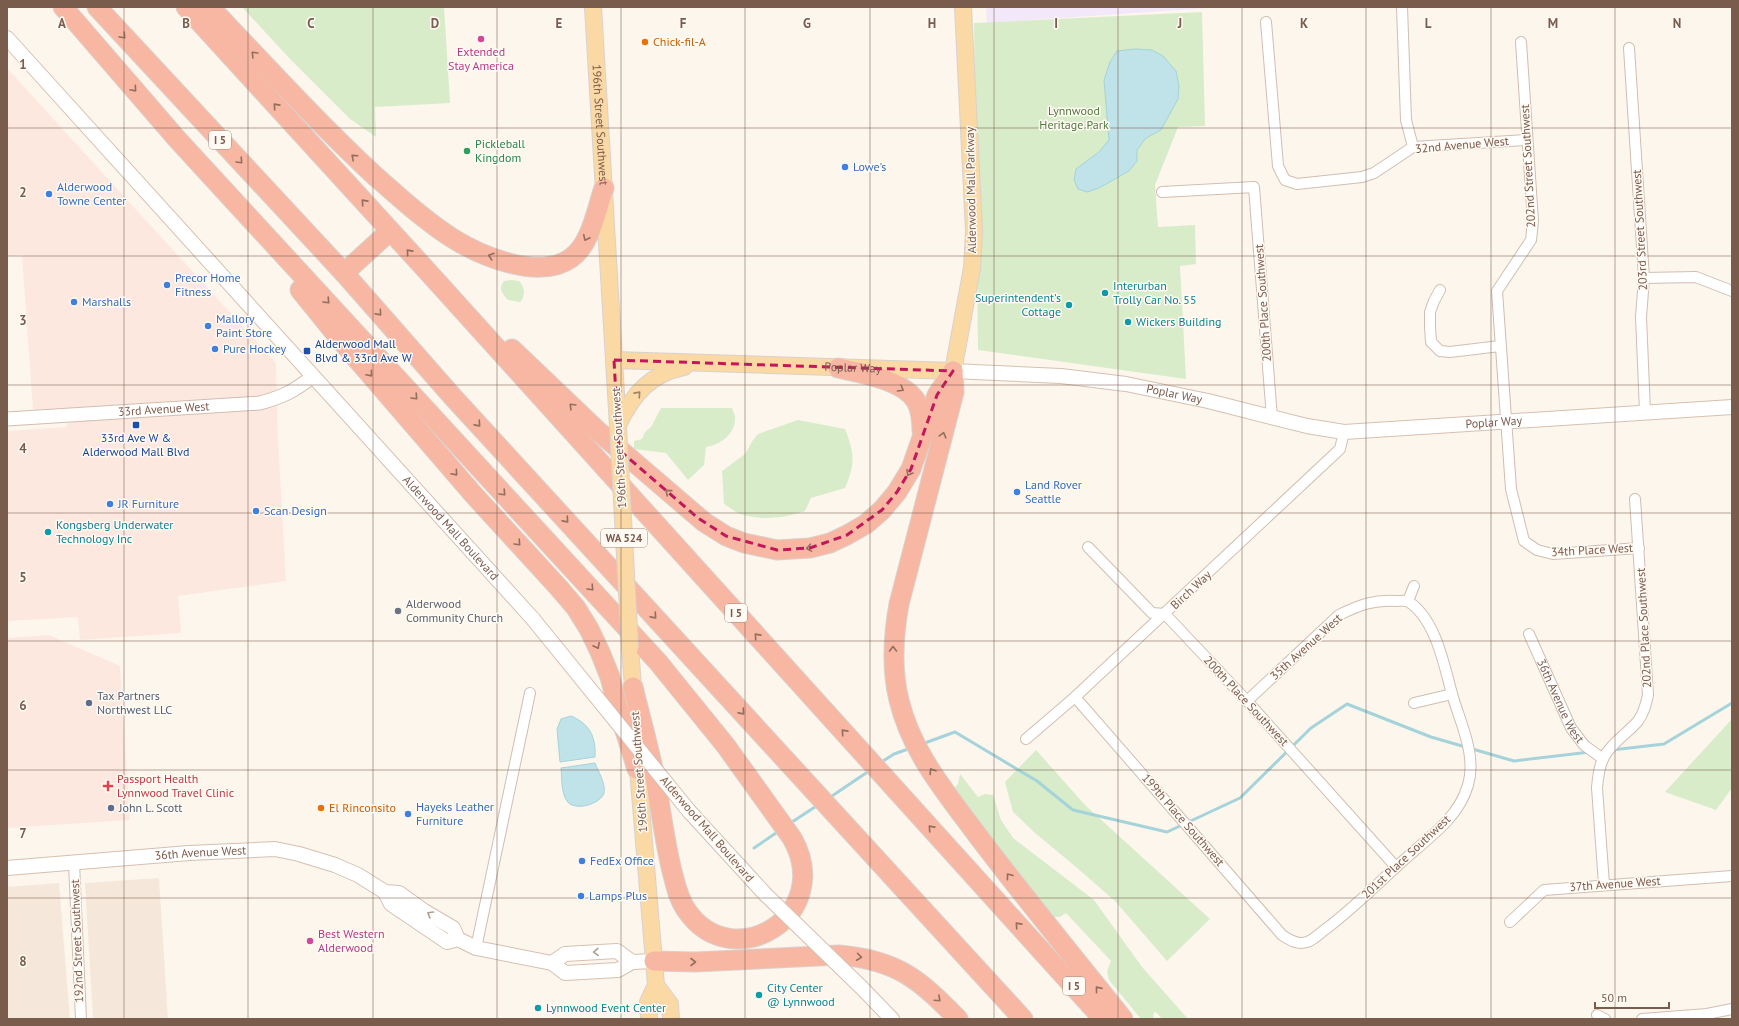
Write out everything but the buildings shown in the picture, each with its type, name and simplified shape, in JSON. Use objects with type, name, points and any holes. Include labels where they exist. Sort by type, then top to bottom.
[{"type":"highway","points":[[63,7],[177,138],[658,662],[726,746],[792,838],[798,848],[802,862],[802,885],[800,896],[793,909],[785,919],[771,930],[756,936],[745,938],[722,936],[699,924],[686,910],[680,900],[670,864],[654,773],[633,687]]},
{"type":"highway","name":"I 5","points":[[97,7],[344,273],[452,396],[1023,1019]]},
{"type":"highway","name":"I 5","points":[[186,7],[429,273],[1103,1019]]},
{"type":"highway","points":[[210,7],[345,148],[392,191],[427,220],[466,246],[509,263],[524,266],[537,268],[561,264],[571,258],[581,248],[587,236],[604,188]]},
{"type":"highway","points":[[177,138],[343,343],[473,494],[576,608],[589,630],[610,676],[617,705],[637,769]]},
{"type":"highway","points":[[344,273],[390,231]]},
{"type":"highway","points":[[429,273],[546,380],[599,432],[678,501],[704,522],[726,536],[759,547],[792,550],[823,544],[848,535],[866,524],[882,510],[897,492],[912,469],[937,395],[952,371]]},
{"type":"highway","points":[[838,368],[867,375],[904,389],[915,400],[920,410],[922,420],[922,436]]},
{"type":"highway","points":[[952,371],[954,392],[899,604],[894,629],[894,673],[899,701],[908,729],[919,751],[940,784],[1019,891],[1123,1019]]},
{"type":"highway","points":[[654,960],[695,962],[839,955],[860,957],[880,961],[901,970],[917,980],[958,1019]]},
{"type":"main road","name":"196th Street Southwest","points":[[593,7],[637,769],[656,985],[648,1002],[649,1019]]},
{"type":"main road","name":"Alderwood Mall Parkway","points":[[952,371],[972,268],[974,230],[963,7]]},
{"type":"main road","name":"Alderwood Mall Boulevard","points":[[7,38],[533,619],[688,811],[765,894],[892,1019]]},
{"type":"main road","name":"Poplar Way","points":[[614,360],[1061,376],[1126,384],[1208,401],[1272,418],[1344,432],[1505,420],[1732,407]]},
{"type":"main road","points":[[618,427],[628,406],[639,391],[658,376],[672,369],[699,364]]},
{"type":"main road","name":"36th Avenue West","points":[[7,868],[189,853],[275,849],[299,854],[335,865],[358,875],[385,892],[391,904],[447,942],[458,938],[476,948],[552,964],[565,973],[618,970],[632,962],[654,960]]},
{"type":"main road","points":[[552,964],[565,954],[617,952],[632,962]]},
{"type":"main road","points":[[656,985],[670,1004],[671,1019]]},
{"type":"street","points":[[1402,7],[1406,120],[1413,148]]},
{"type":"street","name":"32nd Avenue West","points":[[1266,22],[1278,166],[1285,180],[1297,184],[1362,177],[1374,173],[1413,148],[1527,140]]},
{"type":"street","name":"202nd Street Southwest","points":[[1521,42],[1533,221],[1531,240],[1497,292],[1511,489],[1524,541]]},
{"type":"street","name":"203rd Street Southwest","points":[[1629,48],[1644,278],[1641,317],[1645,412]]},
{"type":"street","name":"200th Place Southwest","points":[[1162,192],[1254,187],[1272,418]]},
{"type":"street","points":[[1644,278],[1696,277],[1732,291]]},
{"type":"street","points":[[1440,290],[1430,312],[1431,342],[1440,351],[1450,352],[1500,346]]},
{"type":"street","name":"33rd Avenue West","points":[[7,419],[260,402],[278,398],[292,392],[313,376]]},
{"type":"street","name":"Birch Way","points":[[1026,739],[1075,697],[1165,614],[1340,449],[1344,432]]},
{"type":"street","name":"202nd Place Southwest","points":[[1604,884],[1597,788],[1599,772],[1603,759],[1609,748],[1638,720],[1644,709],[1648,695],[1635,499]]},
{"type":"street","name":"34th Place West","points":[[1524,541],[1537,550],[1552,554],[1639,548]]},
{"type":"street","name":"200th Place Southwest","points":[[1088,547],[1152,613],[1165,614],[1247,700],[1396,867]]},
{"type":"street","points":[[1408,601],[1414,586]]},
{"type":"street","name":"35th Avenue West","points":[[1247,700],[1339,615],[1370,601],[1408,601]]},
{"type":"street","name":"201st Place Southwest","points":[[1292,942],[1309,942],[1338,919],[1396,867],[1447,821],[1460,805],[1468,784],[1471,770],[1470,754],[1443,659],[1430,627],[1419,611],[1408,601]]},
{"type":"street","name":"36th Avenue West","points":[[1529,634],[1571,728],[1584,745],[1603,759]]},
{"type":"street","points":[[476,948],[530,694]]},
{"type":"street","points":[[1414,703],[1452,694]]},
{"type":"street","name":"199th Place Southwest","points":[[1075,697],[1282,935],[1292,942]]},
{"type":"street","name":"192nd Street Southwest","points":[[74,863],[81,1019]]},
{"type":"street","name":"37th Avenue West","points":[[1510,922],[1544,890],[1604,884],[1732,876]]},
{"type":"street","points":[[1642,1019],[1707,1014],[1732,1009]]},
{"type":"highlighted area","points":[[614,360],[953,371],[937,395],[911,469],[897,492],[882,510],[847,535],[810,548],[777,550],[726,536],[698,518],[619,450]]},
{"type":"shaded area","points":[[986,7],[1224,7],[987,23]]},
{"type":"shaded area","points":[[7,68],[276,363],[278,439],[286,581],[178,596],[181,633],[80,640],[78,617],[7,621],[7,431],[67,427],[66,408],[33,410],[22,255],[7,256]]},
{"type":"shaded area","points":[[49,635],[120,666],[130,820],[7,828],[7,638]]},
{"type":"shaded area","points":[[159,878],[168,1019],[93,1019],[85,883]]},
{"type":"shaded area","points":[[59,883],[70,1019],[7,1019],[7,887]]},
{"type":"green space","points":[[242,7],[444,7],[450,103],[375,107],[376,137],[350,119],[290,59]]},
{"type":"green space","name":"Lynnwood Heritage Park","points":[[1202,12],[1205,126],[1178,127],[1155,185],[1158,227],[1195,225],[1196,264],[1180,266],[1186,379],[978,350],[974,23]]},
{"type":"green space","points":[[504,281],[519,281],[524,289],[524,294],[520,302],[508,300],[501,289]]},
{"type":"green space","points":[[661,408],[732,408],[734,413],[735,423],[733,429],[722,441],[706,447],[704,465],[688,480],[666,453],[634,449],[634,441],[642,439],[645,432],[651,427]]},
{"type":"green space","points":[[798,420],[845,429],[851,445],[852,465],[845,488],[811,498],[805,511],[781,517],[765,518],[748,516],[738,513],[724,504],[722,471],[745,454],[758,434]]},
{"type":"green space","points":[[1732,719],[1732,788],[1716,810],[1665,792]]},
{"type":"green space","points":[[1036,750],[1086,806],[1210,919],[1167,961],[1115,901],[1035,833],[1013,812],[1005,782]]},
{"type":"green space","points":[[960,774],[978,797],[985,794],[993,795],[1001,820],[1013,838],[1094,900],[1142,967],[1188,1019],[1162,1019],[1157,1013],[1154,1012],[1153,1019],[1141,1019],[1109,980],[1107,971],[1111,961],[1066,913],[1060,917],[1054,917],[1016,874],[991,837],[953,790],[958,784]]},
{"type":"water","points":[[1135,49],[1152,50],[1163,56],[1176,71],[1179,86],[1178,99],[1161,130],[1146,138],[1137,150],[1137,161],[1129,171],[1099,188],[1087,192],[1078,189],[1074,180],[1076,169],[1099,152],[1109,140],[1104,80],[1110,62],[1117,51]]},
{"type":"water","points":[[571,716],[583,723],[593,737],[595,757],[560,762],[557,729],[561,719]]},
{"type":"water","points":[[595,763],[604,786],[604,793],[602,797],[587,805],[575,806],[570,804],[565,798],[564,794],[561,768]]},
{"type":"waterway","points":[[1612,750],[1664,744],[1732,703]]},
{"type":"waterway","points":[[922,744],[955,732],[1037,781],[1073,810],[1167,832],[1240,798],[1311,728],[1347,704],[1431,737],[1514,761],[1590,752]]},
{"type":"waterway","points":[[880,763],[894,754],[911,748]]},
{"type":"waterway","points":[[829,798],[869,771]]},
{"type":"waterway","points":[[789,824],[818,805]]},
{"type":"waterway","points":[[754,848],[779,831]]},
{"type":"place","name":"Extended Stay America","points":[[481,39]]},
{"type":"place","name":"Chick-fil-A","points":[[645,42]]},
{"type":"place","name":"Pickleball Kingdom","points":[[467,151]]},
{"type":"place","name":"Lowe's","points":[[845,167]]},
{"type":"place","name":"Alderwood Towne Center","points":[[49,194]]},
{"type":"place","name":"Precor Home Fitness","points":[[167,285]]},
{"type":"place","name":"Interurban Trolly Car No. 55","points":[[1105,293]]},
{"type":"place","name":"Marshalls","points":[[74,302]]},
{"type":"place","name":"Superintendent's Cottage","points":[[1069,305]]},
{"type":"place","name":"Wickers Building","points":[[1128,322]]},
{"type":"place","name":"Mallory Paint Store","points":[[208,326]]},
{"type":"place","name":"Pure Hockey","points":[[215,349]]},
{"type":"place","name":"Alderwood Mall Blvd & 33rd Ave W","points":[[307,351]]},
{"type":"place","name":"33rd Ave W & Alderwood Mall Blvd","points":[[136,425]]},
{"type":"place","name":"Land Rover Seattle","points":[[1017,492]]},
{"type":"place","name":"JR Furniture","points":[[110,504]]},
{"type":"place","name":"Scan Design","points":[[256,511]]},
{"type":"place","name":"Kongsberg Underwater Technology Inc","points":[[48,532]]},
{"type":"place","name":"Alderwood Community Church","points":[[398,611]]},
{"type":"place","name":"Tax Partners Northwest LLC","points":[[89,703]]},
{"type":"place","name":"Passport Health Lynnwood Travel Clinic","points":[[108,786]]},
{"type":"place","name":"John L. Scott","points":[[111,808]]},
{"type":"place","name":"El Rinconsito","points":[[321,808]]},
{"type":"place","name":"Hayeks Leather Furniture","points":[[408,814]]},
{"type":"place","name":"FedEx Office","points":[[582,861]]},
{"type":"place","name":"Lamps Plus","points":[[581,896]]},
{"type":"place","name":"Best Western Alderwood","points":[[310,941]]},
{"type":"place","name":"City Center @ Lynnwood","points":[[759,995]]},
{"type":"place","name":"Lynnwood Event Center","points":[[538,1008]]}]
